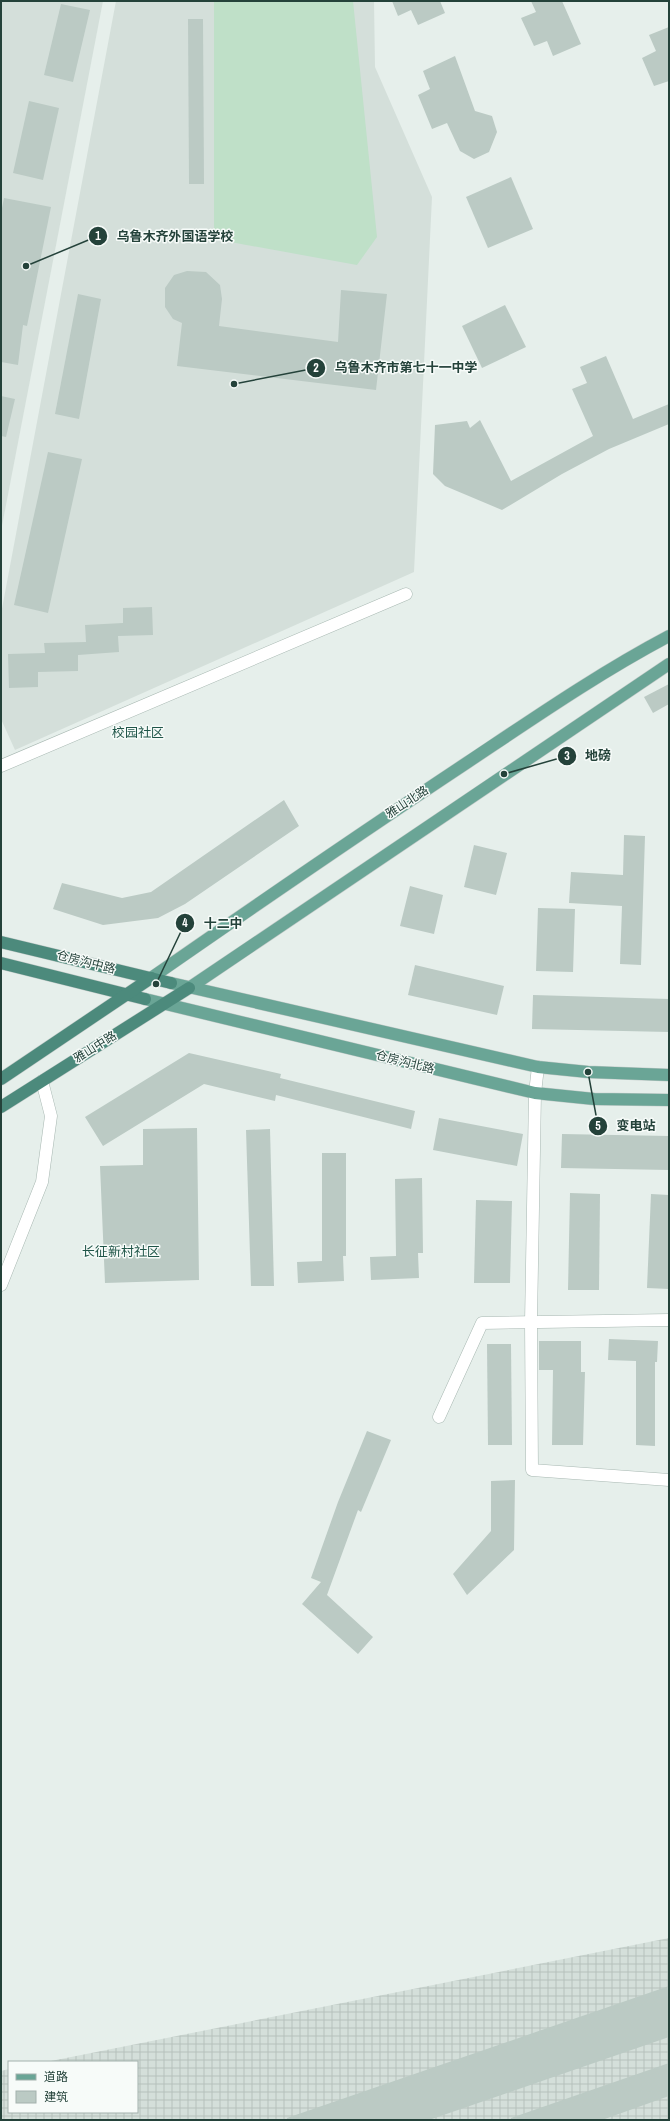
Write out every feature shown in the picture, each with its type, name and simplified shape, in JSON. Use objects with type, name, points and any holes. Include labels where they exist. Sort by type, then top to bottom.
[{"type":"highway","name":"仓房沟中路","points":[[1,942],[171,983]]},
{"type":"highway","name":"仓房沟中路","points":[[1,963],[145,999]]},
{"type":"highway","name":"雅山中路","points":[[1,1079],[151,978]]},
{"type":"highway","name":"雅山中路","points":[[1,1107],[189,988]]},
{"type":"main road","name":"雅山北路","points":[[151,978],[318,862],[499,742],[625,659],[669,636]]},
{"type":"main road","points":[[189,988],[669,664]]},
{"type":"main road","name":"仓房沟北路","points":[[171,983],[538,1067],[588,1072],[669,1075]]},
{"type":"main road","name":"仓房沟北路","points":[[145,999],[535,1093],[594,1099],[669,1100]]},
{"type":"street","points":[[1,766],[406,594]]},
{"type":"street","points":[[538,1067],[535,1093],[531,1322],[532,1470],[669,1480]]},
{"type":"street","points":[[1,1285],[42,1182],[51,1116],[42,1081]]},
{"type":"street","points":[[439,1417],[482,1323],[669,1320]]},
{"type":"shaded area","points":[[1,1],[103,1],[1,531]]},
{"type":"shaded area","points":[[116,1],[374,1],[375,67],[432,197],[414,572],[15,750],[1,719],[1,614]]},
{"type":"shaded area","points":[[669,1938],[669,2120],[1,2120],[1,2071],[8,2069],[8,2113],[138,2113],[138,2061],[51,2061]]},
{"type":"green space","points":[[214,1],[353,1],[377,237],[357,265],[214,239]]},
{"type":"building","points":[[392,1],[440,1],[445,13],[418,25],[411,10],[398,16]]},
{"type":"building","points":[[531,1],[562,1],[581,44],[553,56],[547,41],[534,46],[521,18],[536,12]]},
{"type":"building","points":[[61,4],[90,10],[73,82],[44,75]]},
{"type":"building","points":[[188,19],[203,19],[204,184],[189,184]]},
{"type":"building","points":[[669,27],[669,81],[654,86],[642,58],[656,51],[649,35]]},
{"type":"building","points":[[455,56],[475,111],[492,116],[497,132],[489,152],[474,159],[460,151],[447,123],[432,129],[418,95],[430,89],[423,71]]},
{"type":"building","points":[[29,101],[59,108],[43,180],[13,173]]},
{"type":"building","points":[[511,177],[533,229],[488,248],[466,197]]},
{"type":"building","points":[[4,198],[51,207],[27,326],[23,325],[18,365],[1,362],[1,213]]},
{"type":"building","points":[[187,271],[206,272],[220,285],[222,299],[219,326],[338,342],[341,290],[387,294],[376,390],[177,366],[182,323],[173,319],[165,307],[165,288],[174,275]]},
{"type":"building","points":[[78,294],[101,299],[79,419],[55,414]]},
{"type":"building","points":[[505,305],[526,347],[482,368],[462,326]]},
{"type":"building","points":[[606,356],[633,419],[669,404],[669,424],[609,449],[562,474],[502,510],[445,486],[433,474],[435,425],[467,421],[470,428],[480,420],[511,481],[593,436],[572,389],[587,383],[580,367]]},
{"type":"building","points":[[1,396],[15,399],[6,437],[1,436]]},
{"type":"building","points":[[48,452],[82,459],[48,613],[14,605]]},
{"type":"building","points":[[152,607],[153,635],[118,636],[119,652],[78,655],[78,671],[38,672],[38,687],[9,688],[8,654],[45,653],[44,643],[86,642],[85,625],[123,623],[123,608]]},
{"type":"building","points":[[669,684],[669,704],[653,713],[644,697]]},
{"type":"building","points":[[284,800],[299,826],[185,904],[158,918],[103,925],[53,909],[62,883],[122,898],[151,892]]},
{"type":"building","points":[[624,835],[645,836],[641,965],[620,964],[622,906],[569,903],[571,872],[623,875]]},
{"type":"building","points":[[474,845],[507,853],[496,895],[464,887]]},
{"type":"building","points":[[410,886],[443,895],[434,934],[400,926]]},
{"type":"building","points":[[538,908],[575,909],[573,972],[536,971]]},
{"type":"building","points":[[415,965],[504,986],[497,1015],[408,995]]},
{"type":"building","points":[[533,995],[669,999],[669,1032],[532,1029]]},
{"type":"building","points":[[189,1053],[281,1074],[280,1078],[415,1111],[411,1129],[276,1095],[275,1101],[204,1084],[103,1146],[85,1117]]},
{"type":"building","points":[[439,1118],[523,1134],[517,1166],[433,1150]]},
{"type":"building","points":[[197,1128],[199,1280],[105,1283],[100,1166],[143,1165],[143,1129]]},
{"type":"building","points":[[270,1129],[274,1286],[251,1286],[246,1130]]},
{"type":"building","points":[[562,1134],[669,1136],[669,1170],[561,1168]]},
{"type":"building","points":[[322,1153],[346,1153],[346,1256],[343,1256],[344,1281],[298,1283],[297,1262],[322,1261]]},
{"type":"building","points":[[422,1178],[423,1253],[418,1253],[419,1278],[371,1280],[370,1257],[396,1256],[395,1179]]},
{"type":"building","points":[[570,1193],[600,1194],[599,1290],[568,1290]]},
{"type":"building","points":[[651,1194],[669,1195],[669,1289],[647,1288]]},
{"type":"building","points":[[476,1200],[512,1201],[510,1283],[474,1283]]},
{"type":"building","points":[[609,1339],[658,1341],[657,1362],[655,1362],[655,1446],[636,1445],[636,1361],[608,1360]]},
{"type":"building","points":[[539,1341],[581,1341],[581,1372],[585,1372],[583,1445],[552,1445],[553,1370],[539,1370]]},
{"type":"building","points":[[487,1344],[511,1344],[512,1445],[488,1445]]},
{"type":"building","points":[[367,1431],[391,1440],[361,1512],[358,1510],[327,1595],[373,1637],[358,1654],[302,1604],[321,1582],[311,1578],[338,1502]]},
{"type":"building","points":[[515,1480],[514,1550],[467,1595],[453,1574],[491,1531],[491,1481]]},
{"type":"building","points":[[669,1986],[669,2037],[429,2120],[287,2120],[287,2118]]},
{"type":"building","points":[[669,2063],[669,2096],[602,2120],[511,2120],[511,2118]]},
{"type":"place","name":"乌鲁木齐外国语学校","points":[[26,266]]},
{"type":"place","name":"乌鲁木齐市第七十一中学","points":[[234,384]]},
{"type":"place","name":"地磅","points":[[504,774]]},
{"type":"place","name":"十二中","points":[[156,984]]},
{"type":"place","name":"变电站","points":[[588,1072]]},
{"type":"district","name":"校园社区","points":[[138,732]]},
{"type":"district","name":"长征新村社区","points":[[121,1251]]}]
